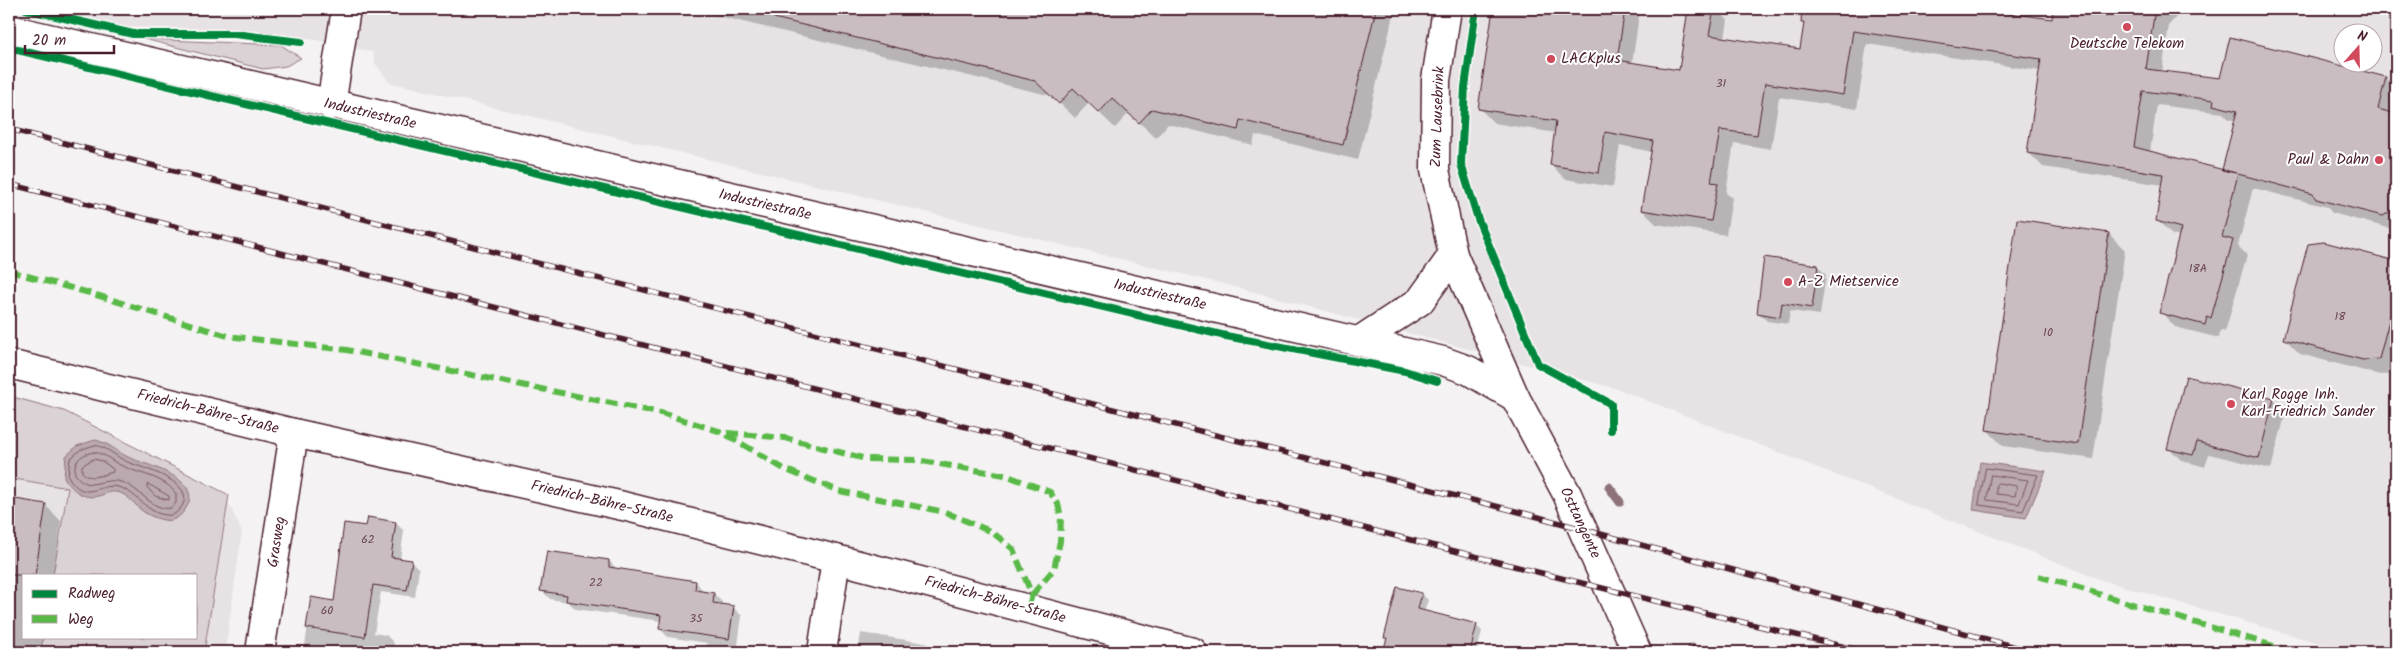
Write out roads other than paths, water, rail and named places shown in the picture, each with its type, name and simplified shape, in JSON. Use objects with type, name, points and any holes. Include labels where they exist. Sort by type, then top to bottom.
[{"type":"street","points":[[331,105],[346,9]]},
{"type":"street","name":"Zum Lausebrink","points":[[1447,9],[1436,80],[1435,170],[1453,255],[1516,397]]},
{"type":"street","name":"Industriestraße","points":[[9,30],[1443,361],[1468,370],[1516,397]]},
{"type":"street","points":[[1359,341],[1420,301],[1453,255]]},
{"type":"street","name":"Friedrich-Bähre-Straße","points":[[9,364],[294,433],[613,504],[836,559],[1193,652]]},
{"type":"street","name":"Osttangente","points":[[1516,397],[1567,494],[1637,652]]},
{"type":"street","name":"Grasweg","points":[[260,652],[294,433]]},
{"type":"street","points":[[822,652],[836,559]]},
{"type":"water","points":[[95,440],[108,445],[128,457],[160,469],[182,482],[188,490],[189,500],[184,511],[173,520],[161,519],[145,513],[127,496],[120,493],[111,492],[93,497],[82,495],[70,486],[64,477],[66,456],[77,446]]},
{"type":"water","points":[[1980,462],[2046,471],[2026,518],[1973,510]]},
{"type":"waterway","points":[[1609,487],[1620,502]]},
{"type":"waterway","points":[[1692,648],[1695,652]]},
{"type":"railway","points":[[9,129],[1531,515],[2034,652]]},
{"type":"railway","points":[[9,184],[1561,578],[1866,652]]},
{"type":"place","name":"Deutsche Telekom","points":[[2127,27]]},
{"type":"place","name":"LACKplus","points":[[1551,59]]},
{"type":"place","name":"Paul & Dahn","points":[[2379,160]]},
{"type":"place","name":"A-Z Mietservice","points":[[1788,282]]},
{"type":"place","name":"Karl Rogge Inh. Karl-Friedrich Sander","points":[[2231,404]]}]
